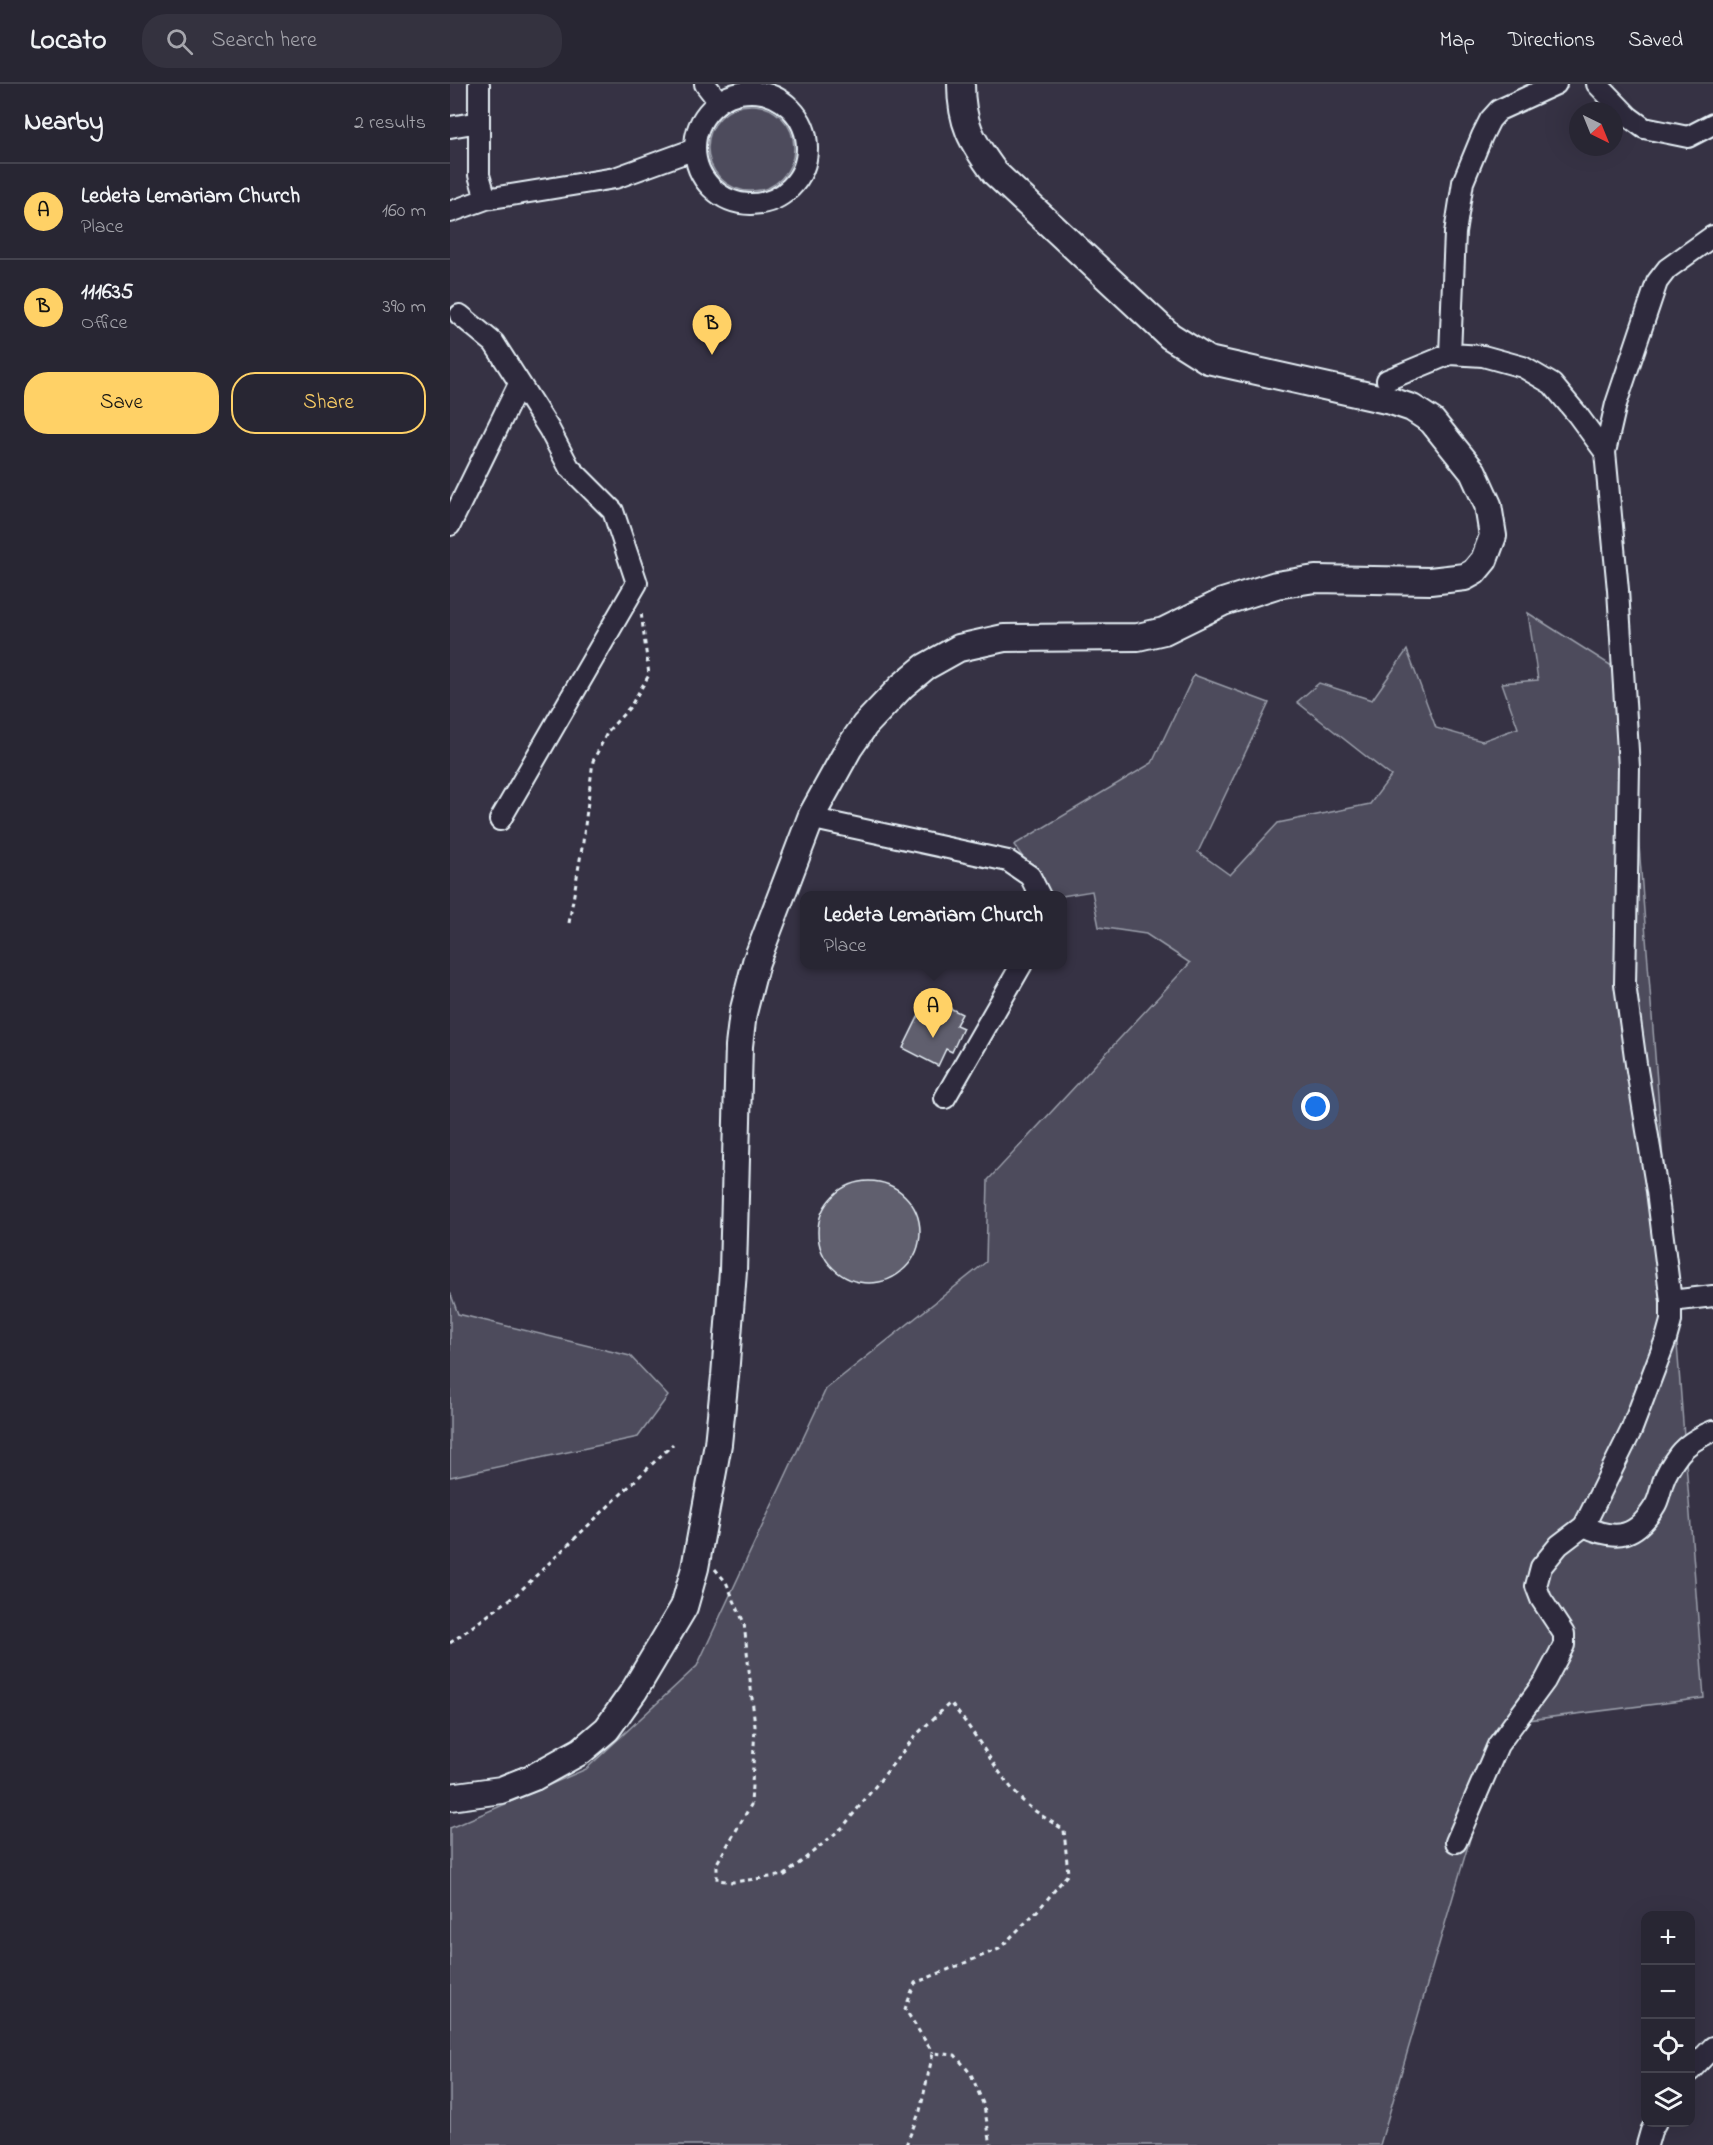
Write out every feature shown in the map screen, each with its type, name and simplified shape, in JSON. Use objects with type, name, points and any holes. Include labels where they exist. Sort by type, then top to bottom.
[{"type":"main road","points":[[450,1797],[501,1790],[534,1777],[581,1751],[607,1729],[634,1691],[684,1607],[698,1551],[718,1444],[726,1376],[733,1271],[739,1046],[743,1013],[756,962],[813,815],[849,748],[865,725],[902,686],[925,667],[959,648],[1004,638],[1138,637],[1164,631],[1223,602],[1276,585],[1315,579],[1430,581],[1464,577],[1474,572],[1484,560],[1493,536],[1488,505],[1473,472],[1432,421],[1412,408],[1357,392],[1208,360],[1170,336],[995,172],[975,146],[964,118],[961,84]]},
{"type":"street","points":[[478,84],[479,175],[486,199]]},
{"type":"street","points":[[705,84],[719,102]]},
{"type":"street","points":[[1450,354],[1455,233],[1463,182],[1490,120],[1499,110],[1556,84]]},
{"type":"street","points":[[1597,84],[1629,117],[1644,128],[1688,137],[1713,124]]},
{"type":"street","points":[[760,92],[778,98],[794,110],[804,126],[808,145],[806,163],[799,179],[786,192],[771,201],[753,205],[735,202],[719,195],[706,182],[698,166],[695,149],[698,130],[708,112],[719,102],[741,93],[760,92]]},
{"type":"street","points":[[450,127],[479,122]]},
{"type":"street","points":[[450,212],[486,199],[615,178],[695,149]]},
{"type":"street","points":[[1456,1842],[1498,1745],[1545,1681],[1564,1645],[1563,1634],[1541,1599],[1536,1586],[1541,1567],[1559,1545],[1584,1526],[1631,1431],[1671,1321],[1671,1301],[1657,1191],[1625,984],[1629,767],[1618,590],[1605,452],[1616,404],[1657,282],[1667,269],[1713,236]]},
{"type":"street","points":[[460,315],[494,343],[549,429],[569,467],[613,511],[638,583],[500,820]]},
{"type":"street","points":[[1387,380],[1450,354],[1483,356],[1523,367],[1552,384],[1605,452]]},
{"type":"street","points":[[450,525],[519,384]]},
{"type":"street","points":[[813,815],[823,821],[1008,861],[1030,876],[1038,891]]},
{"type":"street","points":[[945,1098],[1019,969]]},
{"type":"street","points":[[1671,1301],[1713,1296]]},
{"type":"street","points":[[1584,1526],[1597,1532],[1617,1536],[1637,1529],[1656,1503],[1664,1479],[1680,1453],[1696,1440],[1713,1431]]},
{"type":"street","points":[[1695,2066],[1713,2047]]},
{"type":"street","points":[[1647,2145],[1653,2127]]},
{"type":"path","points":[[568,923],[583,842],[594,761],[608,731],[630,707],[649,675],[638,583]]},
{"type":"path","points":[[450,1643],[517,1594],[672,1444]]},
{"type":"path","points":[[698,1551],[726,1582],[744,1623],[755,1726],[751,1805],[717,1863],[717,1880],[733,1882],[785,1875],[843,1827],[916,1735],[950,1703],[967,1722],[988,1757],[1020,1798],[1064,1830],[1068,1874],[1040,1908],[999,1949],[915,1983],[905,2009],[933,2054],[920,2111],[906,2145]]},
{"type":"path","points":[[933,2054],[954,2055],[971,2074],[984,2106],[991,2145]]},
{"type":"shaded area","points":[[751,105],[767,109],[781,118],[790,132],[794,148],[790,164],[781,178],[767,187],[751,191],[735,187],[721,178],[712,164],[708,148],[712,132],[721,118],[735,109]]},
{"type":"shaded area","points":[[1528,613],[1626,675],[1704,1698],[1504,1723],[1380,2145],[450,2145],[450,1828],[586,1769],[697,1666],[826,1389],[986,1262],[988,1180],[1190,963],[1146,934],[1099,927],[1092,891],[1067,895],[1067,891],[1047,891],[1014,845],[1152,763],[1194,675],[1269,703],[1198,852],[1230,875],[1278,823],[1370,804],[1391,776],[1297,702],[1319,683],[1372,700],[1407,650],[1436,728],[1482,741],[1518,728],[1502,683],[1538,680]]},
{"type":"shaded area","points":[[450,1292],[458,1314],[630,1356],[668,1396],[638,1437],[450,1477]]},
{"type":"building","points":[[928,997],[962,1014],[956,1025],[963,1028],[952,1052],[946,1049],[938,1066],[903,1048]]},
{"type":"building","points":[[869,1181],[888,1185],[905,1196],[916,1213],[920,1232],[916,1251],[905,1268],[888,1279],[869,1283],[850,1279],[833,1268],[822,1251],[818,1232],[822,1213],[833,1196],[850,1185]]},
{"type":"place","name":"111635","points":[[712,355]]},
{"type":"place","name":"Ledeta Lemariam Church","points":[[933,1038]]}]
